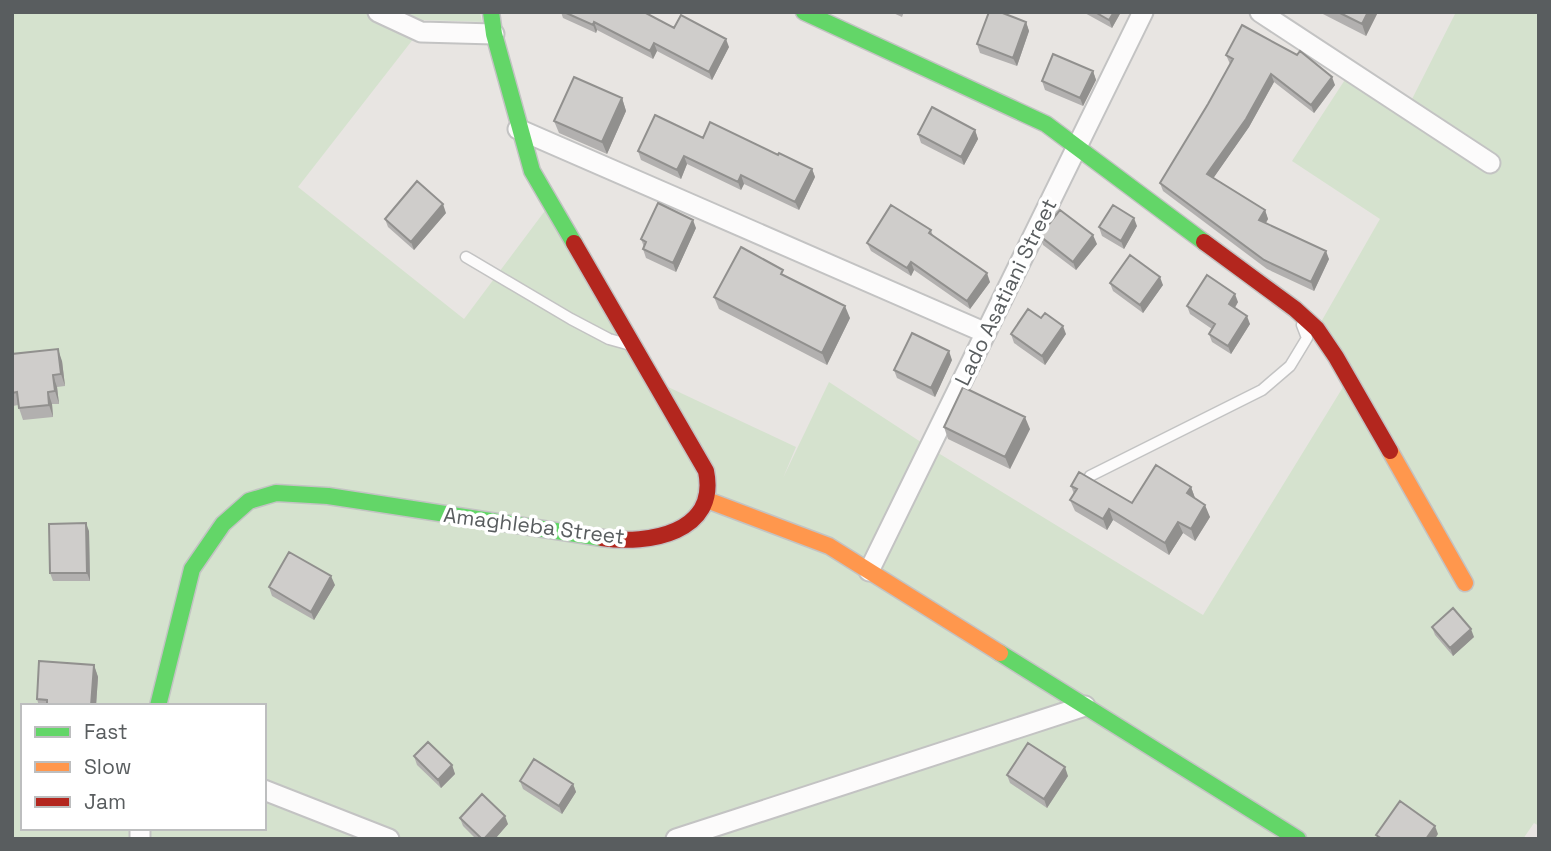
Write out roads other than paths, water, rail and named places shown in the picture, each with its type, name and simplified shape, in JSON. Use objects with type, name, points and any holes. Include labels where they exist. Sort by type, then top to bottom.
[{"type":"street","points":[[378,12],[421,33],[494,34]]},
{"type":"street","points":[[491,12],[518,129],[532,171],[631,345],[697,452],[709,485],[707,500],[829,547],[1298,839]]},
{"type":"street","points":[[804,12],[1046,124],[1296,309],[1317,329],[1336,357],[1465,583]]},
{"type":"street","name":"Lado Asatiani Street","points":[[869,571],[1143,12]]},
{"type":"street","points":[[1260,12],[1490,163]]},
{"type":"street","points":[[518,129],[986,333]]},
{"type":"street","name":"Amaghleba Street","points":[[158,704],[192,569],[223,524],[249,501],[276,493],[328,496],[617,540],[662,537],[683,527],[697,515],[707,500]]},
{"type":"street","points":[[676,839],[1086,706]]},
{"type":"street","points":[[266,791],[389,839]]},
{"type":"lane","points":[[466,257],[609,339],[631,345]]},
{"type":"lane","points":[[1090,476],[1262,390],[1290,366],[1307,338],[1296,309]]}]
